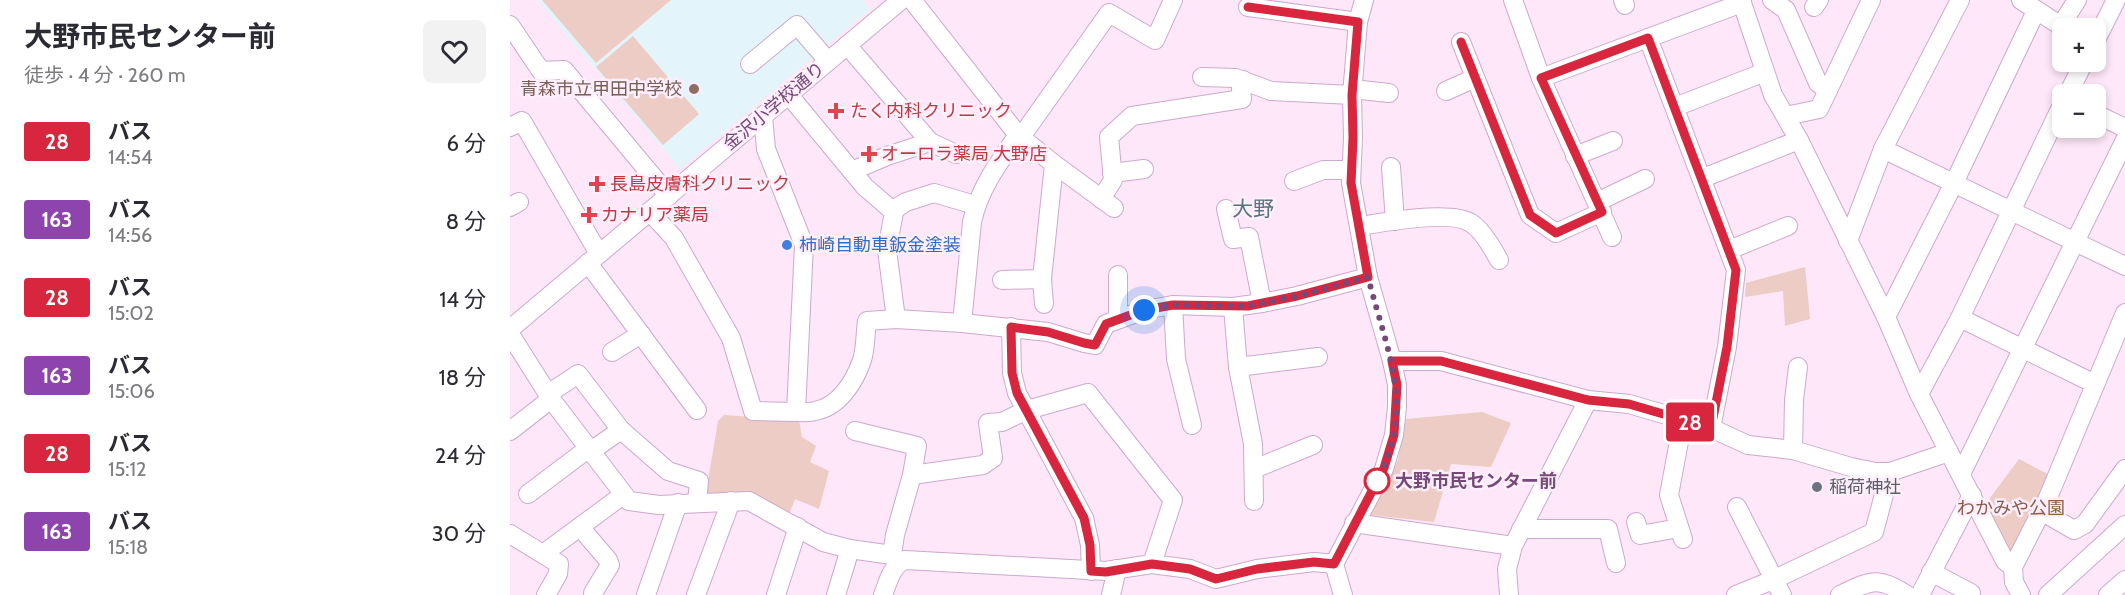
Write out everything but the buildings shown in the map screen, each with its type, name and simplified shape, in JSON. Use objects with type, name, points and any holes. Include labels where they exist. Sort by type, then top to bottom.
[{"type":"street","name":"金沢小学校通り","points":[[510,328],[901,0]]},
{"type":"street","points":[[912,0],[1020,136],[1107,204],[1113,180],[1109,137],[1132,117],[1242,99],[1243,80]]},
{"type":"street","points":[[1343,595],[1334,564],[1384,468],[1394,435],[1397,385],[1368,277],[1351,183],[1352,92],[1358,22],[1364,0]]},
{"type":"street","points":[[1514,0],[1541,78],[1612,237]]},
{"type":"street","points":[[1541,78],[1648,38],[1763,0]]},
{"type":"street","points":[[1772,0],[1786,10],[1818,82],[1828,90]]},
{"type":"street","points":[[1786,116],[1819,109],[1871,0]]},
{"type":"street","points":[[1848,241],[1883,149],[1960,0]]},
{"type":"street","points":[[2067,18],[2077,0]]},
{"type":"street","points":[[2106,20],[2116,0]]},
{"type":"street","points":[[962,323],[975,206],[996,166],[1109,13],[1155,40],[1171,1]]},
{"type":"street","points":[[1886,318],[1954,183],[2028,5],[2052,21]]},
{"type":"street","points":[[1248,7],[1358,22]]},
{"type":"street","points":[[1743,7],[1773,95],[1799,140],[1886,318],[1919,394],[2005,561],[2013,567]]},
{"type":"street","points":[[510,24],[541,71],[564,70],[669,196]]},
{"type":"street","points":[[750,64],[797,25],[828,61]]},
{"type":"street","points":[[1648,38],[1736,270],[1727,347],[1711,428]]},
{"type":"street","points":[[1461,42],[1530,215],[1556,233],[1645,179]]},
{"type":"street","points":[[847,45],[930,142],[956,154]]},
{"type":"street","points":[[1675,107],[1765,72]]},
{"type":"street","points":[[1202,77],[1236,78],[1271,91],[1389,93]]},
{"type":"street","points":[[1446,91],[1475,78]]},
{"type":"street","points":[[788,94],[865,187],[894,212]]},
{"type":"street","points":[[763,116],[766,149],[804,245],[796,412]]},
{"type":"street","points":[[2106,119],[2125,128]]},
{"type":"street","points":[[510,127],[522,121],[594,258],[641,334],[697,410]]},
{"type":"street","points":[[1919,394],[1960,318],[2052,125]]},
{"type":"street","points":[[1703,178],[1799,140]]},
{"type":"street","points":[[1961,474],[2125,140]]},
{"type":"street","points":[[1575,156],[1614,141]]},
{"type":"street","points":[[852,171],[887,156],[930,142]]},
{"type":"street","points":[[1883,149],[2125,266]]},
{"type":"street","points":[[1044,304],[1042,279],[1054,164]]},
{"type":"street","points":[[1391,167],[1395,221]]},
{"type":"street","points":[[1112,173],[1144,169]]},
{"type":"street","points":[[1294,181],[1323,170],[1351,170]]},
{"type":"street","points":[[896,319],[887,250],[894,212],[906,202],[934,193],[975,206]]},
{"type":"street","points":[[1226,209],[1233,239],[1249,237],[1262,303]]},
{"type":"street","points":[[650,212],[674,238],[731,338],[753,411],[816,411],[840,397],[851,384],[863,358],[867,321],[896,319],[1011,327],[1048,332],[1095,345],[1106,324],[1144,310],[1173,305],[1233,307],[1262,303],[1368,277]]},
{"type":"street","points":[[1360,226],[1418,218],[1451,218],[1470,222],[1491,246],[1499,260]]},
{"type":"street","points":[[1729,250],[1788,226]]},
{"type":"street","points":[[1118,275],[1118,318]]},
{"type":"street","points":[[1002,280],[1042,279]]},
{"type":"street","points":[[1173,305],[1176,359],[1192,425]]},
{"type":"street","points":[[1233,307],[1238,368],[1253,444],[1254,501]]},
{"type":"street","points":[[1960,318],[2095,384]]},
{"type":"street","points":[[2021,595],[2014,582],[2013,567],[2041,511],[2123,324]]},
{"type":"street","points":[[1011,327],[1012,373],[1017,393],[1084,518],[1090,545],[1091,571]]},
{"type":"street","points":[[510,334],[550,396],[629,501],[659,505],[749,501],[823,542],[905,560],[1106,572],[1152,564],[1190,569],[1213,587],[1257,569],[1314,562],[1334,564]]},
{"type":"street","points":[[612,352],[641,334]]},
{"type":"street","points":[[1238,368],[1318,357]]},
{"type":"street","points":[[1392,361],[1441,361],[1588,400],[1629,404],[1711,428],[1748,445],[1793,450],[1851,467],[1890,472],[1949,452]]},
{"type":"street","points":[[1793,450],[1794,400],[1798,367]]},
{"type":"street","points":[[510,431],[578,374],[621,430],[668,471],[699,481],[697,502]]},
{"type":"street","points":[[912,476],[982,465],[993,458],[988,423],[1002,422],[1027,410],[1088,393],[1173,500],[1152,564]]},
{"type":"street","points":[[1509,595],[1507,569],[1513,546],[1588,400]]},
{"type":"street","points":[[1636,522],[1640,536],[1681,533],[1669,495],[1683,420]]},
{"type":"street","points":[[528,494],[621,430]]},
{"type":"street","points":[[855,431],[917,446],[912,476],[895,535],[895,559],[883,595]]},
{"type":"street","points":[[1254,469],[1313,445]]},
{"type":"street","points":[[2041,511],[2074,530],[2085,524],[2125,469]]},
{"type":"street","points":[[1736,595],[1778,587],[1874,532],[1890,472]]},
{"type":"street","points":[[543,554],[623,495]]},
{"type":"street","points":[[1920,595],[1972,495]]},
{"type":"street","points":[[696,595],[731,501]]},
{"type":"street","points":[[646,595],[678,503]]},
{"type":"street","points":[[1737,507],[1778,587]]},
{"type":"street","points":[[1354,523],[1513,546]]},
{"type":"street","points":[[2048,595],[2125,525]]},
{"type":"street","points":[[580,527],[610,565],[593,593]]},
{"type":"street","points":[[776,595],[798,527]]},
{"type":"street","points":[[1521,529],[1608,529],[1616,563]]},
{"type":"street","points":[[510,534],[559,564],[558,574],[546,595]]},
{"type":"street","points":[[836,595],[850,549]]},
{"type":"street","points":[[1111,595],[1118,569]]},
{"type":"street","points":[[1931,572],[1971,593]]},
{"type":"street","points":[[2108,595],[2125,580]]},
{"type":"street","points":[[1840,595],[1868,582],[1890,584],[1907,595]]},
{"type":"shaded area","name":"青森市立甲田中学校","points":[[537,0],[862,0],[870,9],[680,169]]},
{"type":"green space","points":[[542,0],[671,0],[596,63]]},
{"type":"green space","points":[[633,36],[699,114],[663,145],[596,67]]},
{"type":"green space","points":[[1805,267],[1810,319],[1785,326],[1783,291],[1745,297],[1746,283]]},
{"type":"green space","points":[[1482,412],[1511,423],[1491,467],[1451,464],[1434,522],[1371,515],[1398,460],[1406,419]]},
{"type":"green space","points":[[724,415],[799,420],[802,437],[816,446],[810,462],[829,471],[819,509],[795,499],[789,515],[746,493],[706,493],[718,421]]},
{"type":"green space","name":"わかみや公園","points":[[2019,459],[2053,477],[2012,554],[1984,506]]},
{"type":"bus line","name":"28","points":[[1248,7],[1358,22],[1352,95],[1351,183],[1368,277],[1248,306],[1173,305],[1144,310],[1106,324],[1095,345],[1048,332],[1011,327],[1012,373],[1017,393],[1084,518],[1090,545],[1091,571],[1106,572],[1152,564],[1171,565],[1190,569],[1216,579],[1257,569],[1314,562],[1334,564],[1384,468],[1394,435],[1397,385],[1392,361],[1441,361],[1588,400],[1629,404],[1711,428],[1727,347],[1736,270],[1648,38],[1541,78],[1602,212],[1556,233],[1530,215],[1461,42]]},
{"type":"place","name":"青森市立甲田中学校","points":[[694,89]]},
{"type":"place","name":"たく内科クリニック","points":[[836,111]]},
{"type":"place","name":"オーロラ薬局 大野店","points":[[869,154]]},
{"type":"place","name":"長島皮膚科クリニック","points":[[597,184]]},
{"type":"place","name":"カナリア薬局","points":[[589,215]]},
{"type":"place","name":"柿崎自動車鈑金塗装","points":[[787,245]]},
{"type":"place","name":"大野市民センター前","points":[[1377,481]]},
{"type":"place","name":"稲荷神社","points":[[1817,487]]},
{"type":"district","name":"大野","points":[[1253,208]]},
{"type":"route","points":[[1144,310],[1173,305],[1248,306],[1368,277],[1397,385],[1394,435],[1384,468],[1374,487],[1377,481]]}]
